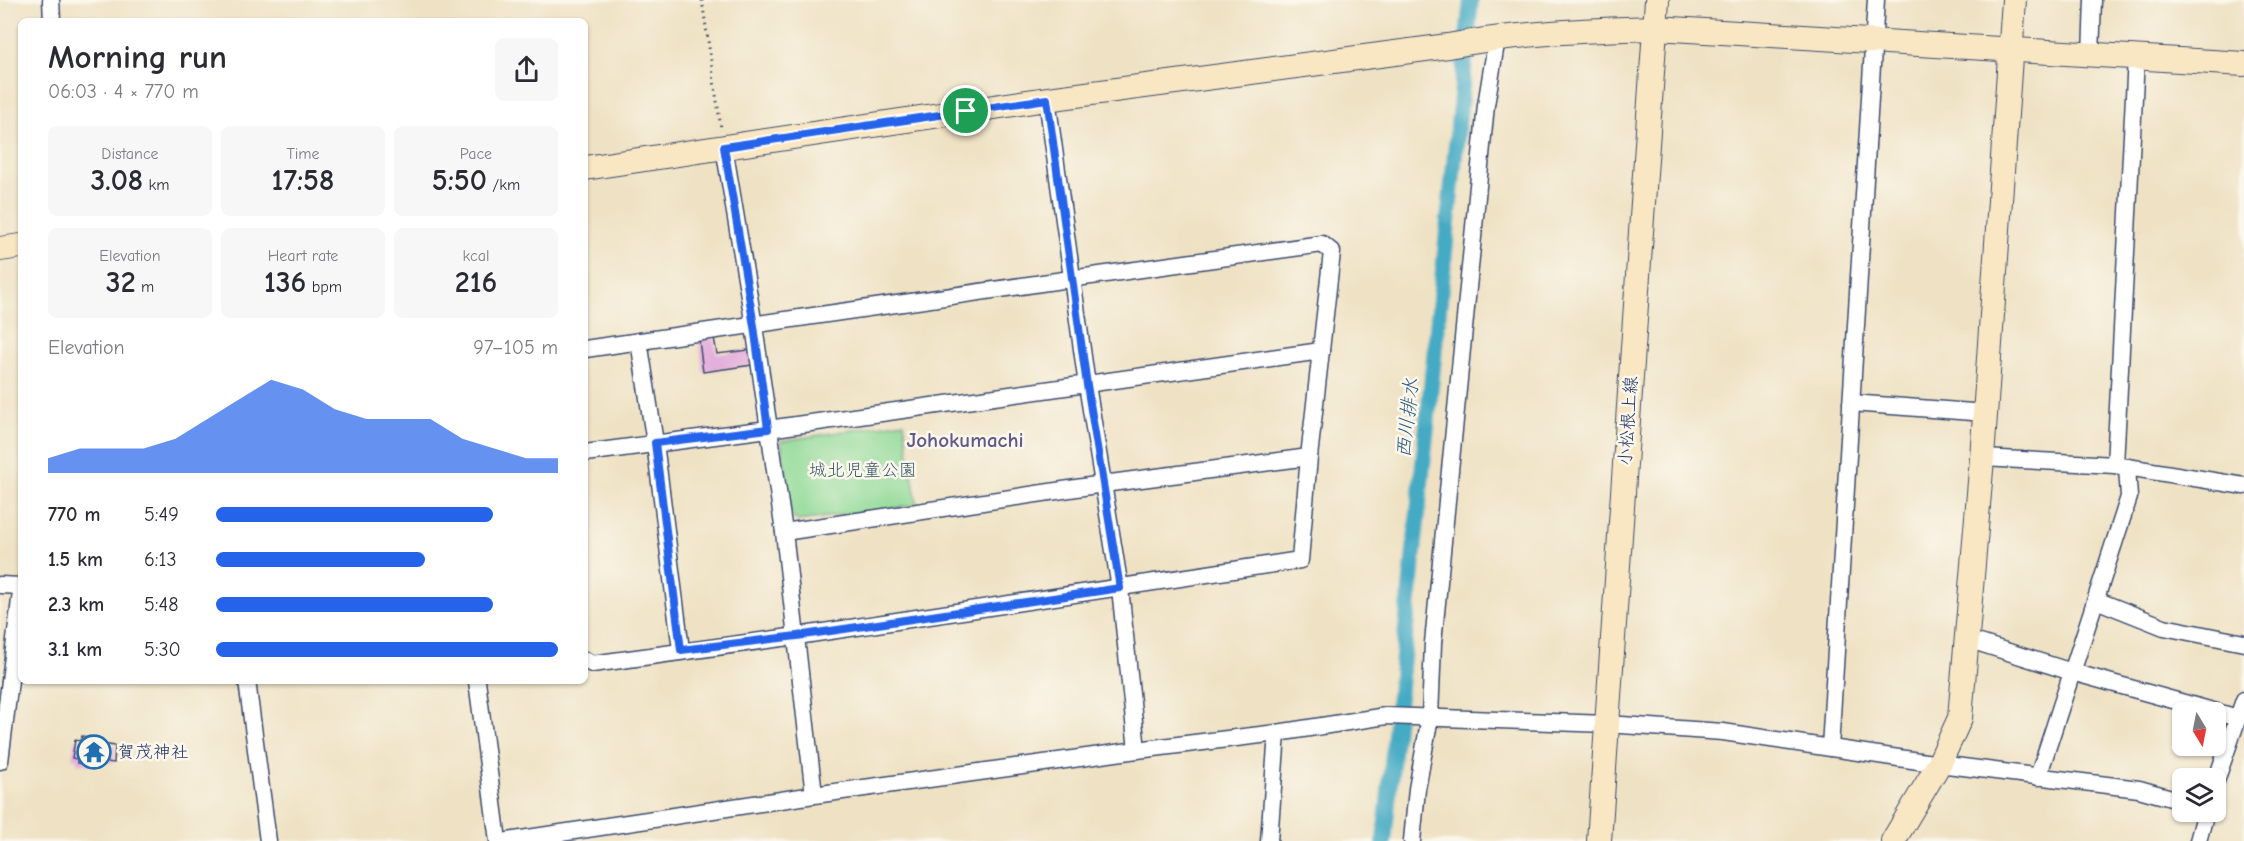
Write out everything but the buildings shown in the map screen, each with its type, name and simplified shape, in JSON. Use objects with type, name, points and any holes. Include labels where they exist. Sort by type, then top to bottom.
[{"type":"street","points":[[51,0],[51,18]]},
{"type":"street","name":"小松根上線","points":[[1599,841],[1657,0]]},
{"type":"street","points":[[1830,748],[1876,0]]},
{"type":"street","points":[[1893,841],[1939,764],[1960,718],[1983,458],[2014,0]]},
{"type":"street","points":[[2091,55],[2093,0]]},
{"type":"street","points":[[588,168],[1047,99],[1489,39],[1586,30],[1656,28],[2244,64]]},
{"type":"street","points":[[1412,841],[1484,129],[1489,39]]},
{"type":"street","points":[[2038,777],[2129,497],[2121,466],[2136,58]]},
{"type":"street","points":[[1047,99],[1087,385],[1120,588],[1137,750]]},
{"type":"street","points":[[724,147],[754,326],[784,532],[814,795]]},
{"type":"street","points":[[588,349],[1322,244],[1332,252],[1300,560],[797,636],[681,650],[592,664],[588,662]]},
{"type":"street","points":[[0,249],[18,246]]},
{"type":"street","points":[[639,341],[655,443],[681,650]]},
{"type":"street","points":[[588,453],[1321,351]]},
{"type":"street","points":[[1851,403],[1986,413]]},
{"type":"street","points":[[784,532],[1103,484],[1309,457]]},
{"type":"street","points":[[1983,458],[2121,466],[2244,486]]},
{"type":"street","points":[[0,585],[18,586]]},
{"type":"street","points":[[2096,600],[2164,627],[2244,643]]},
{"type":"street","points":[[0,761],[18,616]]},
{"type":"street","points":[[1967,639],[2072,672],[2238,718]]},
{"type":"street","points":[[247,684],[268,841]]},
{"type":"street","points":[[477,684],[498,841]]},
{"type":"street","points":[[2221,768],[2244,700]]},
{"type":"street","points":[[508,841],[814,795],[1277,733],[1386,716],[1607,724],[1723,732],[1939,764],[2139,789],[2172,798]]},
{"type":"street","points":[[1269,841],[1277,733]]},
{"type":"street","points":[[2198,841],[2203,822]]},
{"type":"path","points":[[702,0],[724,147]]},
{"type":"green space","name":"城北児童公園","points":[[904,422],[917,505],[798,521],[791,516],[781,441]]},
{"type":"waterway","name":"西川排水","points":[[1384,841],[1471,0]]},
{"type":"place","name":"賀茂神社","points":[[94,752]]},
{"type":"district","name":"Johokumachi","points":[[965,440]]},
{"type":"route","points":[[1047,99],[1087,385],[1120,588],[797,636],[681,650],[655,443],[768,429],[754,326],[724,147],[966,111],[1047,99]]}]
